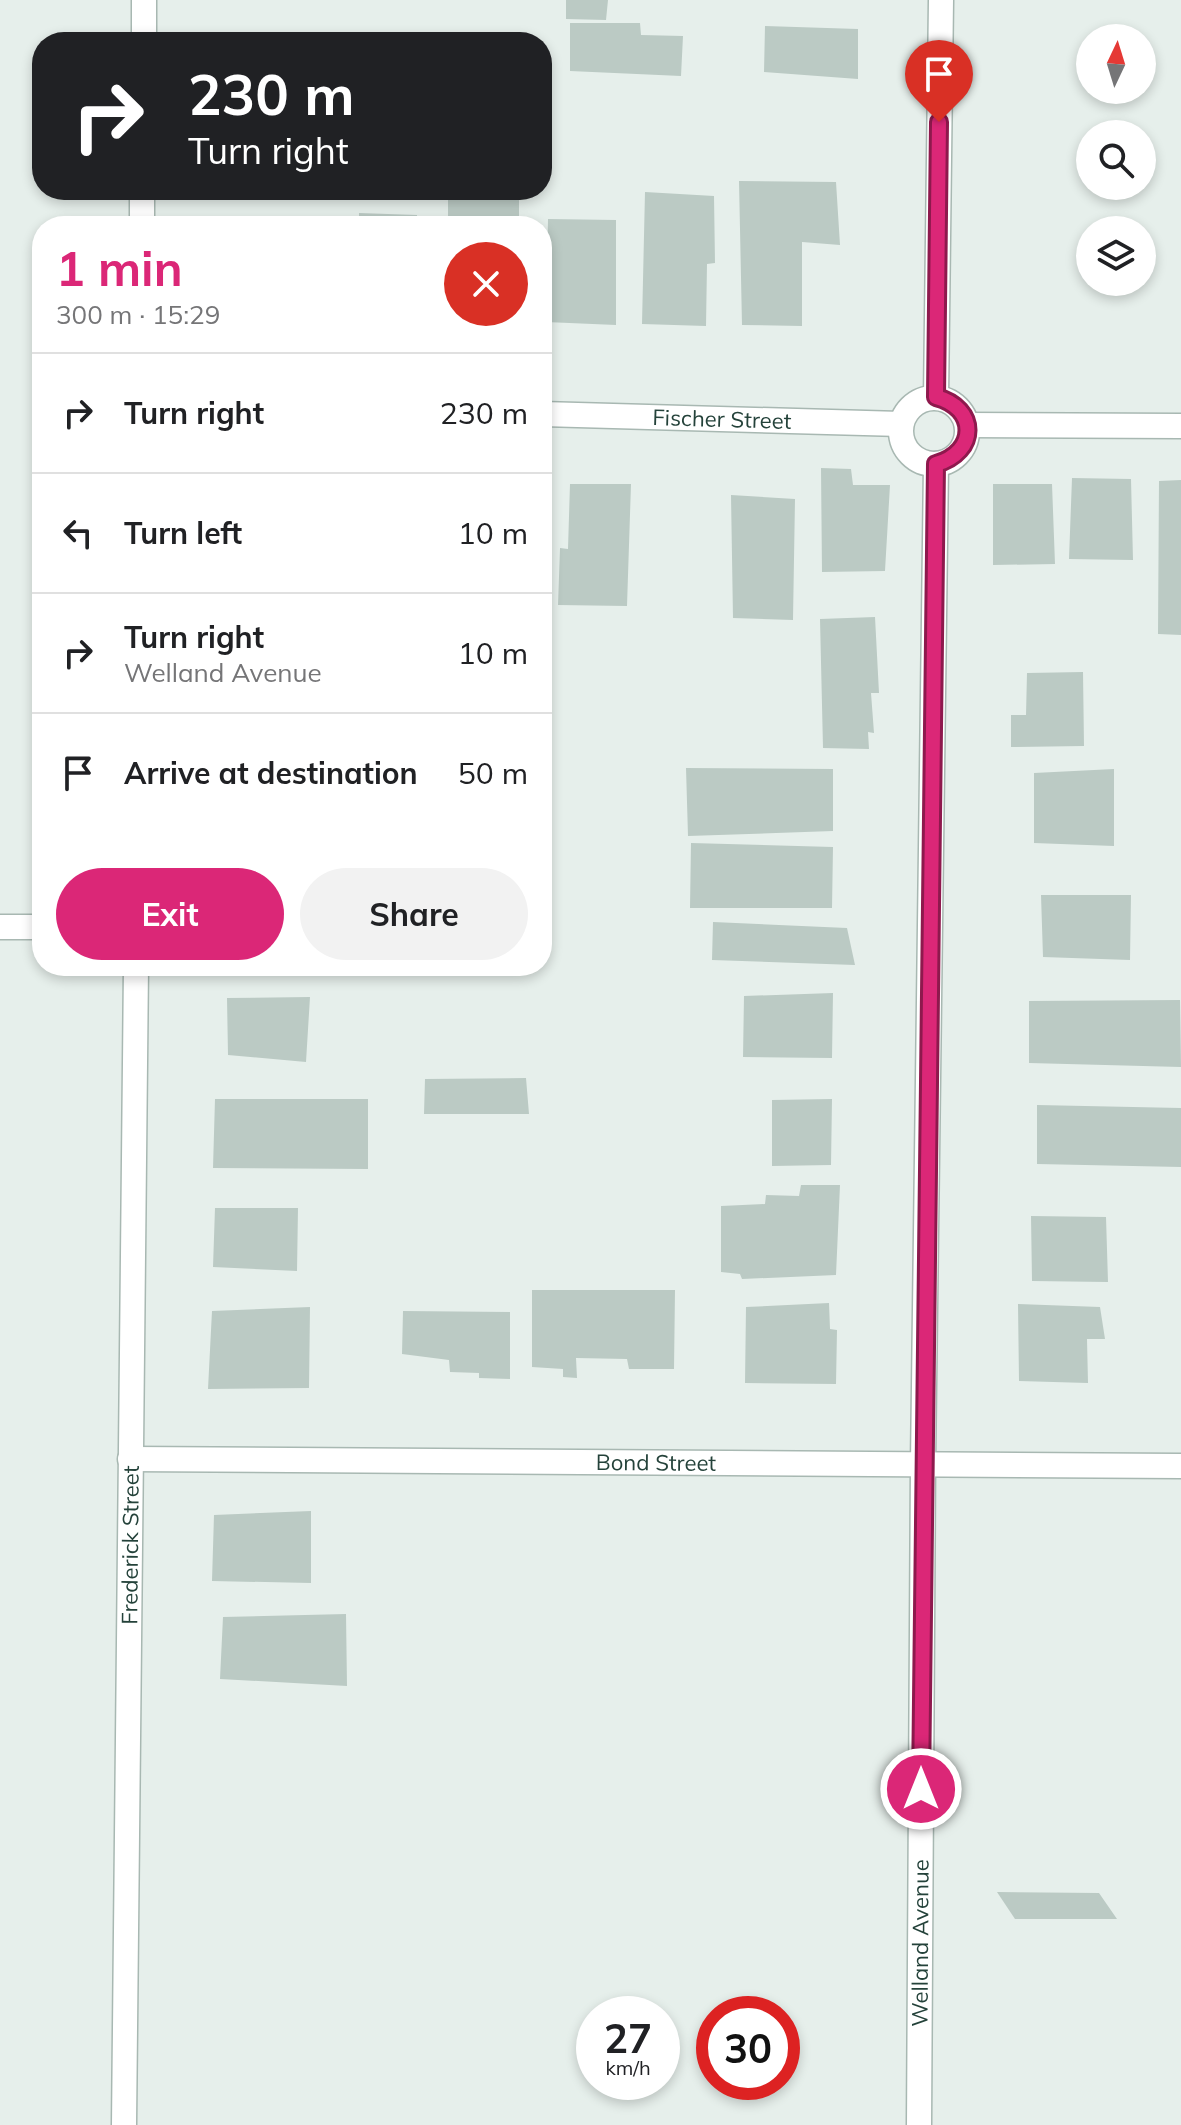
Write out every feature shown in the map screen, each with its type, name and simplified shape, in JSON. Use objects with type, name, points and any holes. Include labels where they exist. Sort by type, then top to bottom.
[{"type":"street","points":[[144,0],[144,32]]},
{"type":"street","points":[[936,397],[941,0]]},
{"type":"street","points":[[936,397],[954,404],[967,425],[965,445],[959,453],[936,464],[919,461],[903,444],[901,424],[910,408],[936,397]]},
{"type":"street","name":"Fischer Street","points":[[552,414],[901,424]]},
{"type":"street","points":[[967,425],[1181,426]]},
{"type":"street","name":"Welland Avenue","points":[[919,2125],[923,1463],[936,464]]},
{"type":"street","points":[[0,927],[32,927]]},
{"type":"street","name":"Frederick Street","points":[[124,2125],[136,976]]},
{"type":"street","name":"Bond Street","points":[[130,1459],[1181,1466]]},
{"type":"building","points":[[566,0],[608,0],[606,20],[566,19]]},
{"type":"building","points":[[570,23],[640,23],[641,35],[683,36],[681,76],[570,71]]},
{"type":"building","points":[[765,26],[858,29],[858,79],[764,72]]},
{"type":"building","points":[[739,181],[836,182],[840,245],[802,242],[802,326],[742,325]]},
{"type":"building","points":[[645,192],[714,196],[715,263],[707,264],[706,326],[642,324]]},
{"type":"building","points":[[448,200],[519,200],[519,216],[448,216]]},
{"type":"building","points":[[359,213],[417,215],[417,216],[359,216]]},
{"type":"building","points":[[552,219],[616,220],[616,325],[552,322]]},
{"type":"building","points":[[821,468],[851,469],[853,485],[890,485],[885,571],[822,572]]},
{"type":"building","points":[[1072,478],[1131,479],[1133,560],[1069,559]]},
{"type":"building","points":[[1181,480],[1181,635],[1158,634],[1159,481]]},
{"type":"building","points":[[570,484],[631,484],[627,606],[558,605],[560,548],[568,549]]},
{"type":"building","points":[[993,484],[1052,484],[1055,564],[993,565]]},
{"type":"building","points":[[731,495],[795,499],[793,620],[733,618]]},
{"type":"building","points":[[875,617],[879,693],[871,693],[874,733],[868,732],[869,749],[823,748],[820,619]]},
{"type":"building","points":[[1083,672],[1084,746],[1011,747],[1011,715],[1026,715],[1027,673]]},
{"type":"building","points":[[686,768],[833,769],[833,831],[688,836]]},
{"type":"building","points":[[1114,769],[1114,846],[1034,843],[1034,773]]},
{"type":"building","points":[[691,843],[833,847],[832,908],[690,908]]},
{"type":"building","points":[[1041,895],[1131,895],[1130,960],[1043,957]]},
{"type":"building","points":[[713,922],[847,928],[855,965],[712,960]]},
{"type":"building","points":[[833,993],[832,1058],[743,1057],[744,996]]},
{"type":"building","points":[[310,997],[306,1062],[228,1055],[227,998]]},
{"type":"building","points":[[1180,1000],[1181,1067],[1029,1063],[1029,1001]]},
{"type":"building","points":[[526,1078],[529,1114],[424,1114],[425,1079]]},
{"type":"building","points":[[215,1099],[368,1099],[368,1169],[213,1168]]},
{"type":"building","points":[[832,1099],[831,1165],[772,1166],[772,1100]]},
{"type":"building","points":[[1037,1105],[1181,1108],[1181,1167],[1037,1164]]},
{"type":"building","points":[[801,1185],[840,1185],[836,1275],[742,1279],[740,1274],[721,1272],[721,1206],[765,1204],[766,1195],[799,1196]]},
{"type":"building","points":[[215,1208],[298,1208],[297,1271],[213,1267]]},
{"type":"building","points":[[1031,1216],[1106,1217],[1108,1282],[1032,1281]]},
{"type":"building","points":[[532,1290],[675,1290],[674,1369],[629,1369],[627,1359],[576,1358],[577,1378],[563,1377],[563,1369],[532,1367]]},
{"type":"building","points":[[829,1303],[830,1329],[837,1330],[836,1384],[745,1383],[746,1307]]},
{"type":"building","points":[[1018,1304],[1100,1307],[1105,1339],[1087,1339],[1088,1383],[1019,1381]]},
{"type":"building","points":[[310,1307],[309,1388],[208,1389],[212,1311]]},
{"type":"building","points":[[403,1311],[510,1312],[510,1379],[479,1378],[479,1373],[450,1372],[449,1360],[402,1354]]},
{"type":"building","points":[[311,1511],[311,1583],[212,1581],[214,1515]]},
{"type":"building","points":[[346,1614],[347,1686],[220,1679],[223,1617]]},
{"type":"building","points":[[997,1892],[1099,1893],[1117,1919],[1015,1919]]},
{"type":"route","points":[[921,1789],[936,464],[950,460],[959,453],[967,436],[962,413],[954,404],[936,397],[939,122]]}]
